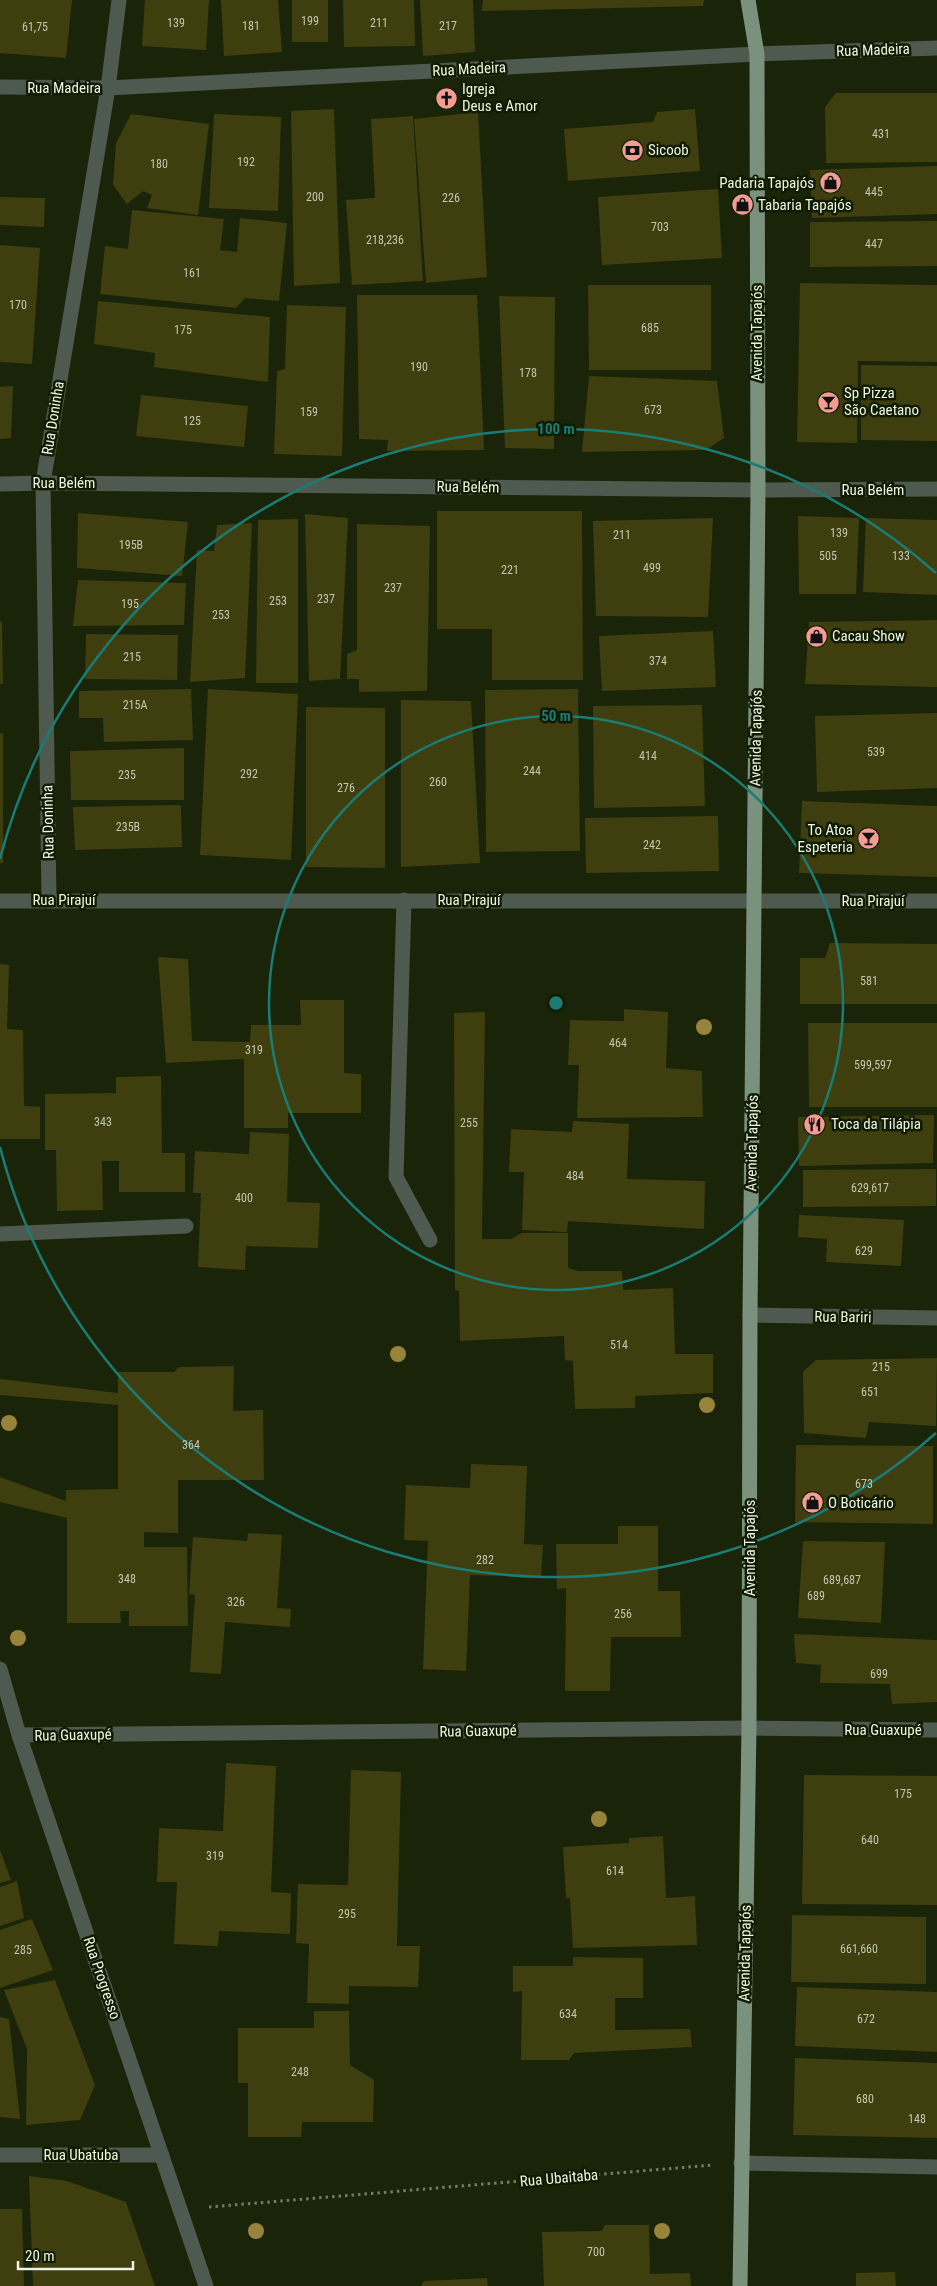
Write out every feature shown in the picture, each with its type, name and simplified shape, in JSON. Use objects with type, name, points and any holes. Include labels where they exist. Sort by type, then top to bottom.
[{"type":"main road","name":"Avenida Tapajós","points":[[740,2286],[749,1728],[750,1315],[758,490],[757,54],[748,0]]},
{"type":"street","name":"Rua Doninha","points":[[49,900],[43,483],[108,88],[119,0]]},
{"type":"street","name":"Rua Madeira","points":[[0,87],[108,88],[757,54],[937,48]]},
{"type":"street","name":"Rua Belém","points":[[0,484],[758,490],[937,489]]},
{"type":"street","name":"Rua Pirajuí","points":[[0,900],[754,900],[937,902]]},
{"type":"street","points":[[404,900],[396,1177],[430,1240]]},
{"type":"street","points":[[0,1234],[186,1226]]},
{"type":"street","name":"Rua Bariri","points":[[750,1315],[937,1318]]},
{"type":"street","name":"Rua Progresso","points":[[0,1669],[19,1735],[206,2286]]},
{"type":"street","name":"Rua Guaxupé","points":[[19,1735],[749,1728],[937,1730]]},
{"type":"street","name":"Rua Ubatuba","points":[[0,2155],[162,2155]]},
{"type":"street","points":[[741,2163],[937,2167]]},
{"type":"path","name":"Rua Ubaitaba","points":[[181,2209],[741,2163]]},
{"type":"building","points":[[0,0],[72,0],[66,58],[0,53]]},
{"type":"building","points":[[145,0],[209,0],[206,50],[142,46]]},
{"type":"building","points":[[221,0],[278,0],[282,52],[224,56]]},
{"type":"building","points":[[292,0],[328,0],[328,42],[292,42]]},
{"type":"building","points":[[343,0],[414,0],[415,46],[344,47]]},
{"type":"building","points":[[420,0],[473,0],[475,52],[423,56]]},
{"type":"building","points":[[483,0],[704,0],[703,6],[482,11]]},
{"type":"building","points":[[836,93],[937,93],[937,162],[826,163],[825,107]]},
{"type":"building","points":[[334,109],[340,283],[294,286],[291,111]]},
{"type":"building","name":"Sicoob","points":[[695,109],[700,171],[568,181],[564,129],[653,122],[657,112]]},
{"type":"building","points":[[478,112],[487,277],[426,283],[414,119]]},
{"type":"building","points":[[131,114],[209,124],[198,215],[147,208],[152,195],[143,191],[127,204],[113,185],[116,143]]},
{"type":"building","points":[[214,114],[281,117],[278,211],[209,208]]},
{"type":"building","points":[[413,116],[423,281],[352,285],[346,200],[375,198],[371,119]]},
{"type":"building","points":[[937,166],[937,214],[812,218],[810,170]]},
{"type":"building","points":[[718,189],[722,258],[602,265],[598,197]]},
{"type":"building","points":[[0,197],[45,198],[44,227],[0,225]]},
{"type":"building","points":[[132,210],[224,219],[220,250],[237,252],[240,218],[287,223],[279,301],[245,298],[236,308],[100,294],[105,246],[128,249]]},
{"type":"building","points":[[937,221],[937,266],[810,267],[810,222]]},
{"type":"building","points":[[0,245],[40,248],[32,364],[0,362]]},
{"type":"building","name":"Sp Pizza São Caetano","points":[[800,283],[937,285],[937,362],[858,361],[857,443],[797,442]]},
{"type":"building","points":[[588,285],[711,285],[711,370],[589,370]]},
{"type":"building","points":[[357,295],[477,295],[484,450],[387,451],[388,440],[359,439]]},
{"type":"building","points":[[499,296],[555,297],[554,449],[505,448]]},
{"type":"building","points":[[98,301],[270,317],[268,382],[154,367],[155,353],[94,344]]},
{"type":"building","points":[[287,305],[346,307],[342,456],[274,454],[277,371],[285,369]]},
{"type":"building","points":[[861,365],[937,366],[937,441],[861,440]]},
{"type":"building","points":[[589,376],[717,381],[724,438],[706,450],[582,452]]},
{"type":"building","points":[[13,386],[11,438],[0,439],[0,387]]},
{"type":"building","points":[[141,395],[248,406],[244,447],[136,436]]},
{"type":"building","points":[[437,511],[582,511],[583,680],[492,680],[492,629],[437,629]]},
{"type":"building","points":[[78,513],[188,522],[182,576],[77,568]]},
{"type":"building","points":[[305,514],[348,518],[340,679],[309,681]]},
{"type":"building","points":[[798,516],[859,518],[856,594],[799,594]]},
{"type":"building","points":[[713,518],[708,617],[596,616],[593,521]]},
{"type":"building","points":[[866,518],[937,520],[937,595],[863,592]]},
{"type":"building","points":[[298,519],[298,683],[256,683],[258,520]]},
{"type":"building","points":[[252,523],[245,678],[190,682],[197,550],[214,551],[217,525]]},
{"type":"building","points":[[357,524],[430,526],[427,691],[359,692],[359,679],[347,679],[347,654],[357,650]]},
{"type":"building","points":[[78,580],[186,583],[184,625],[73,626]]},
{"type":"building","points":[[937,620],[937,687],[805,684],[809,622]]},
{"type":"building","points":[[0,622],[2,622],[3,684],[0,684]]},
{"type":"building","points":[[713,631],[716,687],[602,691],[599,636]]},
{"type":"building","points":[[86,634],[178,635],[177,680],[85,679]]},
{"type":"building","points":[[191,689],[193,740],[104,742],[103,718],[79,718],[79,691]]},
{"type":"building","points":[[208,689],[298,694],[291,860],[200,855]]},
{"type":"building","points":[[578,689],[580,851],[486,852],[485,690]]},
{"type":"building","points":[[401,700],[471,701],[480,863],[401,867]]},
{"type":"building","points":[[702,705],[705,806],[594,808],[593,706]]},
{"type":"building","points":[[306,707],[385,708],[385,868],[306,867]]},
{"type":"building","points":[[937,713],[937,788],[817,792],[815,716]]},
{"type":"building","points":[[0,733],[3,733],[3,863],[0,863]]},
{"type":"building","points":[[184,748],[184,800],[71,800],[70,751]]},
{"type":"building","name":"To Atoa Espeteria","points":[[802,801],[937,806],[937,877],[799,873]]},
{"type":"building","points":[[181,805],[182,847],[75,850],[73,807]]},
{"type":"building","points":[[718,816],[719,871],[586,873],[585,818]]},
{"type":"building","points":[[830,943],[937,944],[937,1004],[800,1004],[800,958],[825,958]]},
{"type":"building","points":[[158,957],[188,959],[192,1041],[250,1042],[251,1025],[301,1025],[300,1000],[344,1000],[344,1073],[361,1074],[361,1113],[288,1113],[288,1128],[244,1128],[244,1059],[166,1063]]},
{"type":"building","points":[[0,964],[9,965],[7,1029],[23,1030],[24,1106],[40,1107],[40,1139],[0,1139]]},
{"type":"building","points":[[624,1009],[668,1012],[666,1068],[702,1071],[703,1117],[577,1118],[579,1065],[568,1065],[570,1020],[624,1021]]},
{"type":"building","points":[[485,1012],[482,1239],[511,1239],[522,1233],[568,1233],[568,1268],[578,1271],[622,1271],[623,1290],[673,1288],[675,1354],[713,1354],[713,1393],[635,1396],[635,1408],[575,1409],[573,1361],[565,1360],[564,1336],[460,1341],[459,1291],[455,1290],[454,1013]]},
{"type":"building","points":[[808,1023],[937,1023],[937,1107],[809,1107]]},
{"type":"building","points":[[161,1076],[162,1153],[185,1153],[185,1192],[119,1192],[119,1161],[102,1161],[103,1210],[57,1211],[56,1150],[45,1150],[45,1094],[116,1093],[116,1077]]},
{"type":"building","points":[[934,1115],[933,1163],[799,1166],[798,1117]]},
{"type":"building","points":[[573,1121],[629,1124],[627,1179],[705,1181],[704,1229],[568,1221],[567,1232],[522,1230],[524,1172],[509,1172],[511,1129],[572,1132]]},
{"type":"building","points":[[250,1132],[289,1134],[287,1202],[320,1203],[318,1248],[246,1246],[245,1270],[198,1267],[201,1193],[193,1193],[195,1151],[249,1154]]},
{"type":"building","points":[[936,1169],[936,1206],[803,1207],[803,1170]]},
{"type":"building","points":[[799,1215],[904,1220],[901,1266],[826,1262],[827,1239],[798,1237]]},
{"type":"building","points":[[937,1358],[936,1426],[869,1422],[866,1438],[804,1433],[803,1372],[816,1360]]},
{"type":"building","points":[[234,1366],[233,1411],[263,1410],[264,1480],[178,1480],[178,1533],[144,1532],[144,1547],[187,1547],[188,1626],[129,1626],[129,1611],[120,1611],[121,1623],[67,1623],[67,1518],[0,1502],[0,1477],[66,1501],[66,1490],[118,1489],[118,1405],[0,1395],[0,1379],[118,1393],[118,1372],[174,1372],[179,1367]]},
{"type":"building","points":[[796,1445],[933,1446],[933,1524],[795,1522]]},
{"type":"building","points":[[471,1464],[527,1466],[524,1544],[543,1545],[541,1577],[470,1575],[466,1671],[423,1669],[428,1541],[404,1540],[406,1485],[470,1488]]},
{"type":"building","points":[[618,1526],[658,1526],[658,1591],[680,1591],[681,1637],[611,1637],[610,1691],[565,1691],[566,1588],[557,1589],[556,1544],[618,1544]]},
{"type":"building","points":[[248,1533],[282,1535],[277,1608],[291,1609],[290,1627],[225,1622],[221,1674],[190,1672],[195,1595],[189,1594],[193,1537],[247,1541]]},
{"type":"building","points":[[803,1541],[885,1542],[881,1623],[798,1618]]},
{"type":"building","points":[[794,1634],[937,1640],[937,1702],[892,1704],[890,1684],[820,1683],[821,1665],[796,1663]]},
{"type":"building","points":[[226,1763],[276,1766],[271,1892],[291,1893],[290,1934],[219,1931],[218,1946],[174,1944],[177,1882],[157,1882],[159,1828],[223,1831]]},
{"type":"building","points":[[351,1770],[401,1772],[397,1946],[420,1946],[418,1987],[349,1986],[349,2004],[307,2003],[309,1944],[296,1943],[298,1884],[348,1885]]},
{"type":"building","points":[[804,1775],[937,1776],[937,1905],[802,1904]]},
{"type":"building","points":[[663,1836],[666,1898],[695,1896],[697,1945],[573,1948],[570,1898],[566,1898],[563,1847],[629,1843],[629,1838]]},
{"type":"building","points":[[0,1850],[11,1880],[0,1883]]},
{"type":"building","points":[[17,1881],[24,1918],[0,1926],[0,1887]]},
{"type":"building","points":[[792,1915],[926,1917],[926,1984],[791,1982]]},
{"type":"building","points":[[32,1919],[53,1970],[0,1988],[0,1930]]},
{"type":"building","points":[[573,1957],[643,1958],[643,1998],[615,1998],[615,2030],[690,2029],[692,2047],[574,2053],[569,2060],[521,2060],[522,1991],[513,1992],[513,1966],[573,1966]]},
{"type":"building","points":[[55,1980],[95,2085],[80,2120],[26,2125],[27,2049],[4,1990]]},
{"type":"building","points":[[797,1987],[937,1992],[937,2052],[795,2046]]},
{"type":"building","points":[[314,2011],[349,2011],[350,2065],[374,2080],[373,2122],[302,2122],[301,2137],[248,2137],[248,2083],[238,2083],[238,2028],[314,2028]]},
{"type":"building","points":[[0,2017],[9,2019],[20,2119],[0,2117]]},
{"type":"building","points":[[795,2058],[937,2063],[937,2138],[793,2135]]},
{"type":"building","points":[[29,2176],[67,2181],[126,2202],[155,2286],[33,2286]]},
{"type":"building","points":[[0,2209],[22,2209],[24,2286],[0,2286]]},
{"type":"building","points":[[605,2225],[649,2225],[650,2274],[690,2273],[691,2286],[544,2286],[542,2232],[602,2231]]},
{"type":"building","points":[[895,2272],[896,2286],[856,2286],[856,2273]]},
{"type":"building","points":[[487,2278],[488,2286],[421,2286],[424,2281]]},
{"type":"place","name":"Igreja Deus e Amor","points":[[446,98]]},
{"type":"place","name":"Sicoob","points":[[632,150]]},
{"type":"place","name":"Padaria Tapajós","points":[[830,183]]},
{"type":"place","name":"Tabaria Tapajós","points":[[742,205]]},
{"type":"place","name":"Sp Pizza São Caetano","points":[[828,402]]},
{"type":"place","name":"Cacau Show","points":[[816,636]]},
{"type":"place","name":"To Atoa Espeteria","points":[[869,839]]},
{"type":"place","name":"Toca da Tilápia","points":[[815,1124]]},
{"type":"place","name":"O Boticário","points":[[812,1503]]}]
